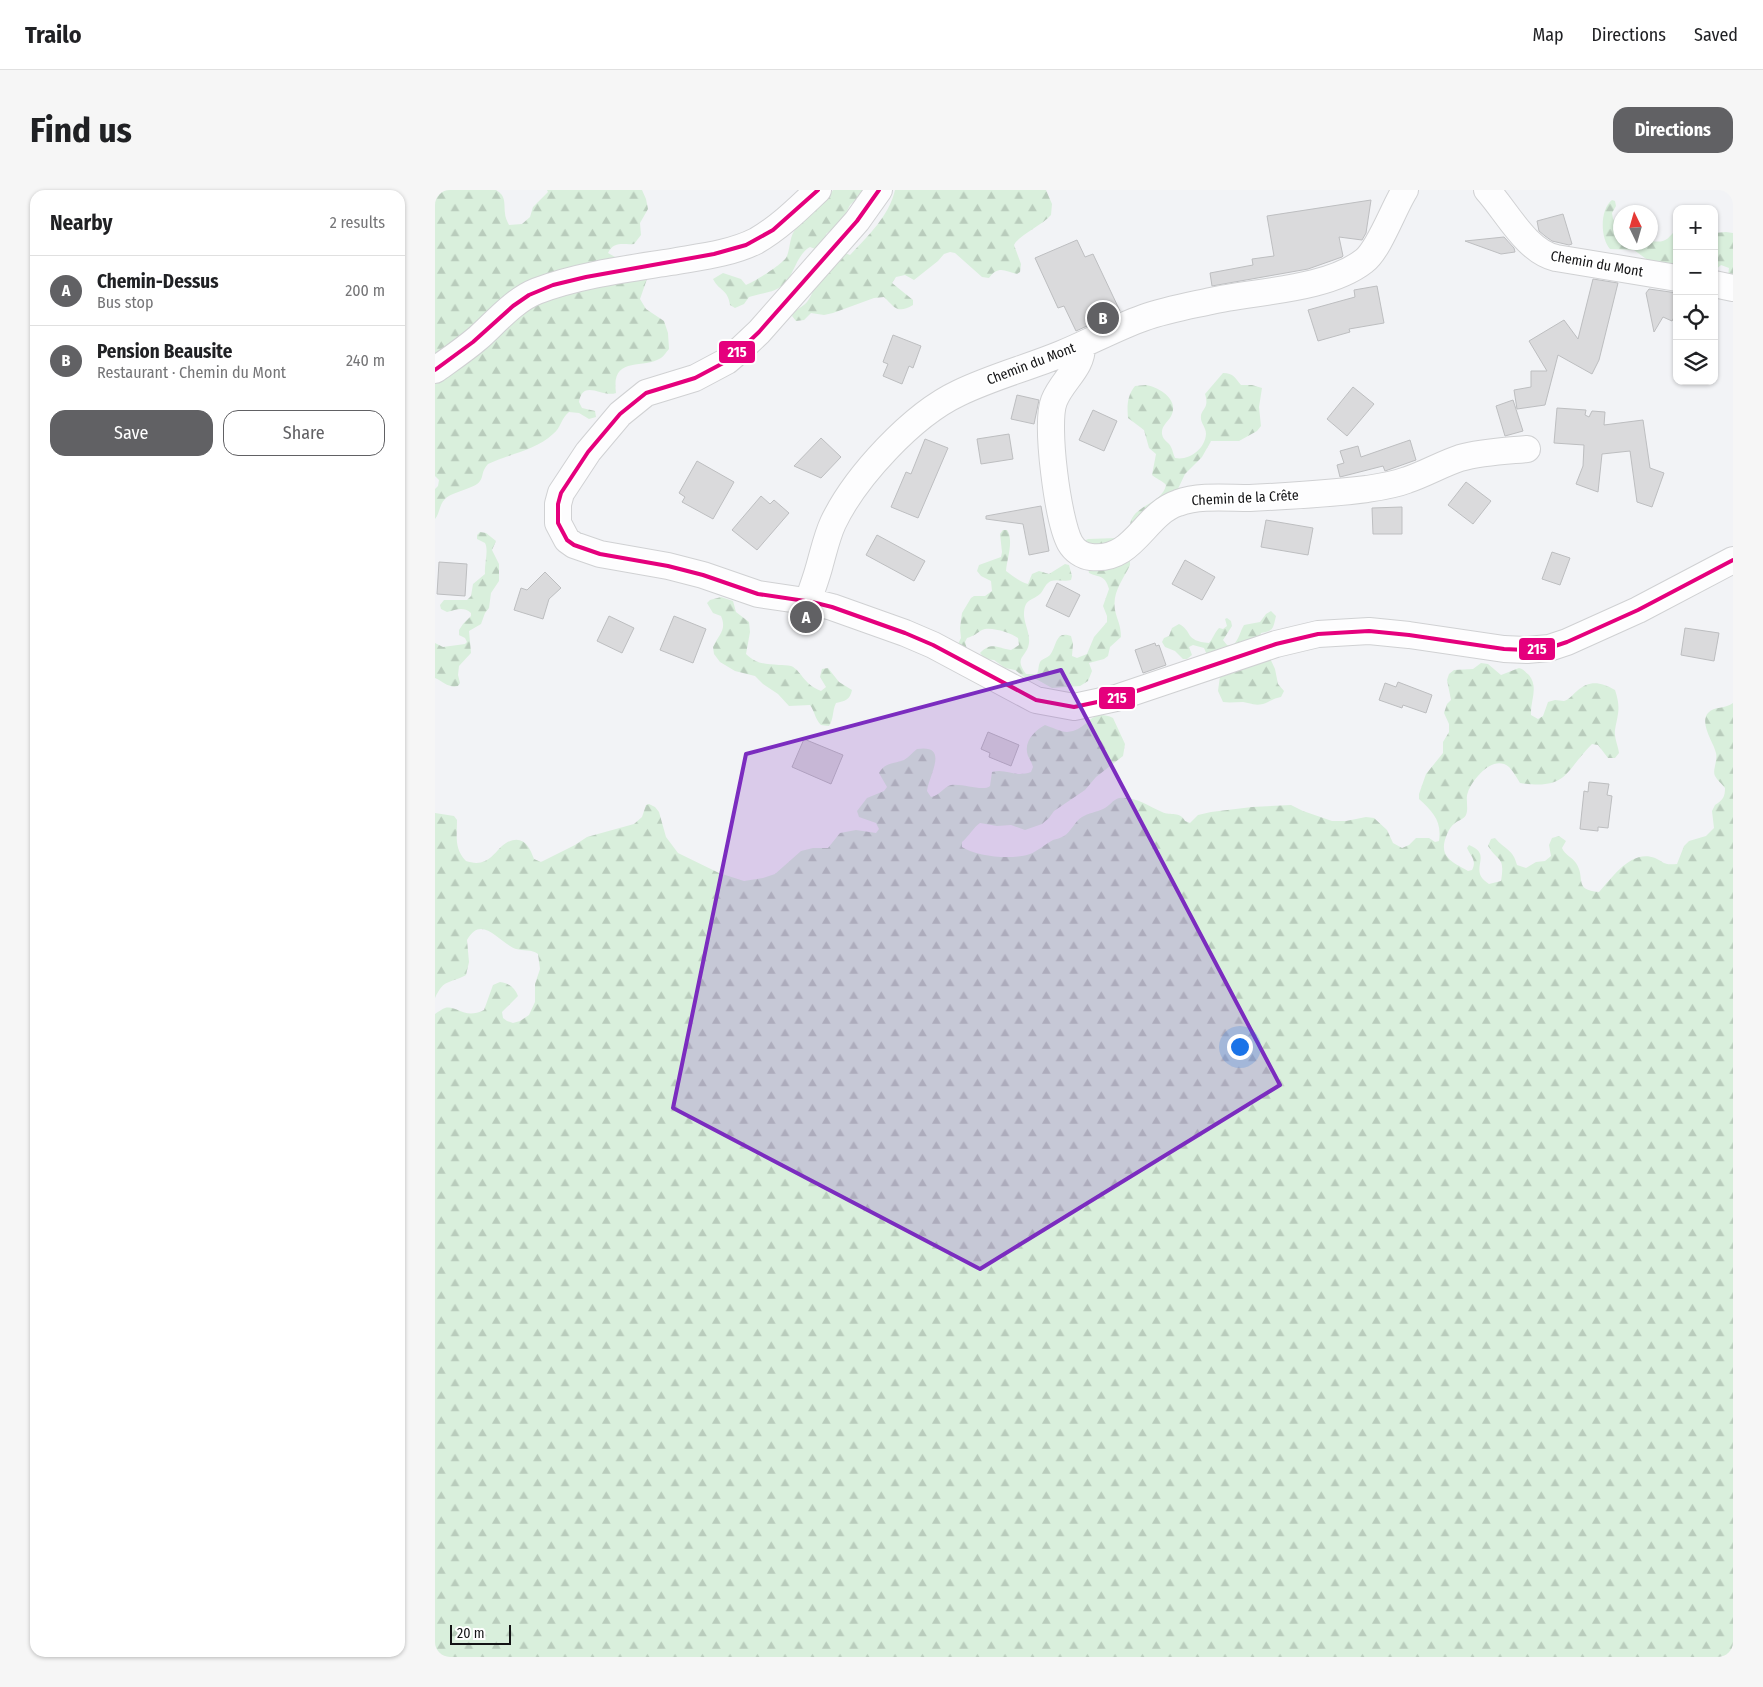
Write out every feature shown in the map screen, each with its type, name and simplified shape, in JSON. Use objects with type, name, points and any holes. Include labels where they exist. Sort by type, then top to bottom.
[{"type":"street","points":[[435,370],[477,339],[523,299],[535,292],[607,273],[737,249],[773,229],[817,190]]},
{"type":"street","points":[[879,190],[857,221],[759,332],[741,349],[727,361],[695,378],[646,393],[620,414],[579,465],[561,493],[558,504],[558,523],[562,533],[574,545],[586,550],[673,567],[767,596],[808,601],[831,608],[921,640],[1036,700],[1074,707],[1116,698],[1283,641],[1318,634],[1369,631],[1504,649],[1527,650],[1549,648],[1567,642],[1638,610],[1731,565]]},
{"type":"street","name":"Chemin du Mont","points":[[808,601],[828,535],[842,506],[873,465],[901,436],[934,408],[957,394],[988,380],[1082,345],[1143,318],[1177,308],[1299,286],[1353,268],[1370,255],[1405,190]]},
{"type":"street","name":"Chemin du Mont","points":[[1487,190],[1533,245],[1544,254],[1673,277]]},
{"type":"street","points":[[1718,285],[1733,288]]},
{"type":"street","name":"Chemin de la Crête","points":[[1082,345],[1081,358],[1054,402],[1052,429],[1059,502],[1066,534],[1074,549],[1087,556],[1102,557],[1124,549],[1139,537],[1161,512],[1178,503],[1197,499],[1332,493],[1381,487],[1408,480],[1438,466],[1462,458],[1527,449]]},
{"type":"highlighted area","points":[[1061,670],[1280,1085],[980,1269],[673,1108],[746,754]]},
{"type":"green space","points":[[435,190],[496,190],[503,197],[505,216],[509,225],[522,224],[530,217],[533,207],[548,192],[547,190],[642,190],[648,209],[640,223],[641,235],[634,244],[616,245],[608,253],[645,274],[647,279],[640,299],[646,309],[664,321],[668,333],[669,349],[662,357],[653,361],[623,368],[618,373],[616,393],[611,394],[594,390],[585,391],[581,395],[579,402],[582,408],[595,411],[596,417],[589,419],[579,413],[569,412],[556,432],[539,444],[488,464],[477,484],[445,499],[435,519],[435,489],[438,486],[439,480],[435,476]]},
{"type":"green space","points":[[833,190],[866,190],[850,205],[841,223],[826,234],[833,248],[850,255],[883,217],[895,190],[1046,190],[1052,204],[1051,215],[1020,238],[1014,245],[1021,264],[1020,272],[1017,274],[999,270],[995,271],[989,278],[982,277],[955,253],[950,252],[944,254],[914,280],[905,275],[896,277],[892,283],[913,300],[913,305],[908,308],[897,309],[884,297],[874,298],[833,313],[824,315],[811,313],[804,320],[796,321],[792,316],[795,311],[807,302],[815,284],[818,250],[810,247],[805,250],[787,281],[779,288],[749,297],[744,304],[735,308],[730,305],[727,296],[713,279],[723,273],[741,279],[746,285],[775,267],[787,256],[794,230],[821,206]]},
{"type":"green space","points":[[1612,200],[1615,201],[1616,205],[1613,205],[1612,213],[1613,249],[1610,249],[1607,244],[1603,231],[1603,217],[1608,204]]},
{"type":"green space","points":[[1673,232],[1673,267],[1658,261],[1649,261],[1634,250],[1658,250],[1658,241],[1663,241]]},
{"type":"green space","points":[[1718,233],[1733,233],[1733,280],[1728,276],[1729,268],[1721,265],[1718,268]]},
{"type":"green space","points":[[1223,373],[1232,375],[1241,385],[1252,385],[1262,388],[1259,407],[1261,426],[1257,431],[1239,441],[1211,441],[1202,457],[1185,474],[1177,491],[1126,555],[1130,565],[1119,586],[1114,604],[1121,637],[1110,647],[1108,656],[1089,663],[1092,671],[1088,681],[1080,686],[1052,688],[1036,679],[1027,679],[1015,670],[1005,668],[994,660],[985,659],[980,653],[988,647],[995,646],[1011,650],[1019,645],[1018,638],[1000,631],[982,630],[967,638],[965,642],[967,649],[956,648],[961,638],[962,613],[971,598],[974,596],[985,596],[992,591],[991,581],[981,576],[977,571],[979,565],[1001,557],[1000,534],[1003,530],[1007,530],[1010,544],[1006,571],[1011,575],[1028,584],[1032,574],[1039,571],[1049,574],[1065,564],[1069,565],[1072,576],[1071,580],[1054,580],[1049,582],[1038,596],[1029,601],[1025,606],[1024,616],[1029,643],[1021,660],[1022,668],[1026,674],[1037,674],[1040,662],[1050,655],[1057,640],[1062,635],[1071,636],[1073,644],[1072,656],[1077,658],[1087,654],[1094,637],[1107,622],[1103,606],[1109,589],[1104,579],[1089,573],[1084,541],[1088,539],[1117,538],[1130,526],[1135,514],[1159,497],[1166,485],[1152,475],[1156,454],[1149,448],[1144,430],[1128,418],[1130,394],[1135,386],[1146,385],[1162,391],[1170,399],[1173,409],[1171,417],[1163,428],[1163,436],[1170,445],[1175,458],[1186,458],[1195,453],[1203,444],[1206,432],[1201,418],[1206,404],[1205,394]]},
{"type":"green space","points":[[480,532],[486,533],[496,541],[492,550],[499,564],[499,581],[491,593],[489,608],[481,624],[469,631],[471,653],[459,666],[458,675],[460,683],[458,686],[451,686],[435,678],[435,643],[443,647],[465,644],[467,642],[465,638],[459,635],[459,630],[471,616],[471,613],[462,609],[447,612],[441,609],[440,605],[444,600],[467,600],[471,596],[473,584],[485,574],[487,550],[485,543],[477,539],[477,535]]},
{"type":"green space","points":[[721,597],[733,601],[736,612],[749,622],[750,632],[746,654],[753,660],[761,663],[791,666],[810,685],[821,691],[826,687],[820,677],[822,669],[828,668],[839,682],[852,690],[847,700],[836,703],[829,726],[821,725],[810,705],[789,706],[778,694],[755,676],[735,671],[720,662],[714,654],[713,647],[723,629],[723,621],[721,616],[713,613],[707,603],[710,600]]},
{"type":"green space","points":[[1271,611],[1276,616],[1273,626],[1271,630],[1261,633],[1260,637],[1275,669],[1278,684],[1284,691],[1281,697],[1263,704],[1223,702],[1218,691],[1221,669],[1207,655],[1204,648],[1193,645],[1189,647],[1192,655],[1187,659],[1183,659],[1175,651],[1165,647],[1162,642],[1164,638],[1169,636],[1172,628],[1179,624],[1192,638],[1209,643],[1219,628],[1223,629],[1227,626],[1225,619],[1227,618],[1231,621],[1232,626],[1223,640],[1227,645],[1233,645],[1237,641],[1244,625],[1260,622]]},
{"type":"green space","points":[[1481,663],[1488,664],[1501,675],[1519,668],[1529,675],[1534,690],[1531,715],[1538,719],[1543,716],[1548,702],[1555,700],[1564,701],[1582,687],[1595,683],[1615,690],[1618,706],[1615,733],[1619,753],[1615,758],[1608,758],[1598,745],[1592,744],[1563,777],[1548,784],[1520,783],[1509,767],[1503,764],[1490,766],[1474,781],[1467,795],[1466,815],[1450,828],[1445,839],[1444,848],[1449,859],[1468,871],[1472,870],[1474,864],[1467,848],[1469,845],[1476,849],[1480,853],[1481,858],[1480,873],[1489,884],[1501,881],[1502,863],[1488,846],[1491,839],[1495,838],[1511,853],[1517,865],[1526,868],[1536,862],[1545,861],[1551,856],[1549,845],[1552,838],[1559,836],[1566,841],[1562,848],[1579,868],[1583,886],[1591,891],[1599,892],[1623,866],[1638,857],[1646,856],[1666,864],[1677,864],[1684,846],[1689,841],[1706,836],[1714,828],[1712,811],[1715,805],[1723,798],[1725,788],[1714,774],[1716,753],[1705,722],[1708,713],[1733,703],[1733,1657],[435,1657],[435,1014],[444,1008],[453,1008],[466,1013],[477,1013],[484,1010],[493,985],[500,982],[511,986],[518,996],[502,1012],[503,1018],[513,1023],[520,1021],[529,1015],[535,1002],[535,984],[540,969],[536,952],[516,949],[491,932],[479,929],[473,932],[467,940],[469,962],[466,975],[445,984],[441,987],[435,998],[435,813],[454,816],[457,820],[458,847],[466,861],[480,863],[491,857],[506,843],[521,840],[530,849],[534,859],[541,862],[587,837],[634,824],[642,817],[646,805],[649,804],[659,812],[666,837],[678,853],[719,873],[744,881],[775,874],[801,851],[813,848],[828,848],[840,833],[856,830],[876,833],[879,829],[876,823],[859,817],[857,811],[867,798],[884,791],[887,787],[879,773],[881,769],[887,765],[904,760],[917,749],[933,751],[935,756],[927,791],[931,797],[951,785],[987,788],[990,786],[992,772],[1002,771],[1025,774],[1031,772],[1033,767],[1028,756],[1027,746],[1033,734],[1041,727],[1045,725],[1065,732],[1074,731],[1094,717],[1105,715],[1113,718],[1125,744],[1123,756],[1096,777],[1085,790],[1054,811],[1042,824],[1025,830],[1011,825],[997,826],[980,823],[962,842],[962,847],[977,853],[995,856],[1014,857],[1030,854],[1053,840],[1064,836],[1087,814],[1105,808],[1119,798],[1131,798],[1165,813],[1181,816],[1190,823],[1198,815],[1211,812],[1291,805],[1332,821],[1346,821],[1366,817],[1374,818],[1387,830],[1393,843],[1402,848],[1409,845],[1416,838],[1429,838],[1435,842],[1439,841],[1438,822],[1419,799],[1419,794],[1426,774],[1443,753],[1443,742],[1449,732],[1449,724],[1444,713],[1447,704],[1451,700],[1447,680],[1449,674],[1454,670],[1473,669]]},
{"type":"building","points":[[1371,200],[1366,233],[1362,240],[1339,237],[1342,257],[1308,269],[1212,286],[1210,273],[1253,265],[1252,259],[1274,256],[1267,216]]},
{"type":"building","points":[[1563,214],[1572,244],[1569,245],[1552,241],[1545,236],[1539,231],[1537,221]]},
{"type":"building","points":[[1504,237],[1514,248],[1515,252],[1501,254],[1465,241]]},
{"type":"building","points":[[1077,240],[1085,257],[1093,254],[1120,311],[1076,331],[1064,306],[1058,308],[1035,258]]},
{"type":"building","points":[[1593,279],[1618,283],[1599,360],[1592,374],[1558,355],[1545,405],[1517,409],[1514,390],[1531,387],[1531,371],[1547,371],[1529,341],[1564,320],[1578,339]]},
{"type":"building","points":[[1377,286],[1384,323],[1349,329],[1350,332],[1318,341],[1308,310],[1355,297],[1354,290]]},
{"type":"building","points":[[1649,289],[1673,292],[1673,319],[1672,321],[1663,317],[1654,332],[1646,293]]},
{"type":"building","points":[[893,335],[921,346],[913,368],[909,366],[902,384],[883,376],[888,364],[883,362]]},
{"type":"building","points":[[1353,387],[1374,404],[1347,436],[1327,419]]},
{"type":"building","points":[[1017,395],[1039,400],[1034,424],[1011,419]]},
{"type":"building","points":[[1513,400],[1523,431],[1505,436],[1496,406]]},
{"type":"building","points":[[1557,408],[1586,410],[1585,415],[1589,417],[1592,411],[1605,412],[1604,425],[1643,420],[1650,468],[1664,473],[1652,507],[1637,502],[1630,451],[1602,454],[1598,492],[1576,484],[1583,466],[1584,445],[1554,443]]},
{"type":"building","points":[[1093,410],[1117,421],[1104,451],[1079,440]]},
{"type":"building","points":[[1009,434],[1013,459],[981,464],[977,439]]},
{"type":"building","points":[[821,438],[841,457],[821,478],[794,466]]},
{"type":"building","points":[[925,439],[948,448],[918,518],[891,507],[906,472],[911,474]]},
{"type":"building","points":[[1410,440],[1416,460],[1385,471],[1383,466],[1340,477],[1337,465],[1344,463],[1340,451],[1358,446],[1361,457]]},
{"type":"building","points":[[697,461],[734,482],[713,519],[682,502],[685,497],[679,493]]},
{"type":"building","points":[[1466,482],[1491,501],[1473,524],[1448,505]]},
{"type":"building","points":[[761,496],[770,504],[774,500],[789,513],[757,550],[732,530]]},
{"type":"building","points":[[1041,506],[1049,551],[1029,555],[1023,524],[986,519],[986,516]]},
{"type":"building","points":[[1402,507],[1402,534],[1373,534],[1372,508]]},
{"type":"building","points":[[1266,520],[1313,528],[1308,555],[1261,547]]},
{"type":"building","points":[[877,535],[925,561],[914,581],[866,555]]},
{"type":"building","points":[[1552,552],[1570,558],[1560,585],[1542,579]]},
{"type":"building","points":[[1185,560],[1215,577],[1202,600],[1172,584]]},
{"type":"building","points":[[439,562],[467,564],[465,596],[437,594]]},
{"type":"building","points":[[545,572],[561,588],[549,599],[543,619],[514,610],[521,588],[527,590]]},
{"type":"building","points":[[1057,583],[1080,595],[1069,617],[1046,606]]},
{"type":"building","points":[[609,616],[634,628],[622,653],[597,641]]},
{"type":"building","points":[[674,616],[706,629],[693,663],[660,650]]},
{"type":"building","points":[[1685,628],[1719,633],[1714,661],[1681,655]]},
{"type":"building","points":[[1155,643],[1156,646],[1159,645],[1166,665],[1143,673],[1135,650]]},
{"type":"building","points":[[1398,682],[1432,695],[1426,713],[1403,705],[1402,708],[1379,700],[1385,683],[1396,687]]},
{"type":"building","points":[[988,732],[1019,745],[1011,766],[989,757],[990,753],[981,749]]},
{"type":"building","points":[[804,739],[843,755],[831,784],[792,767]]},
{"type":"building","points":[[1589,782],[1609,784],[1607,795],[1612,796],[1608,828],[1598,827],[1598,831],[1580,829],[1584,791],[1588,792]]},
{"type":"transit line","name":"215","points":[[435,370],[473,342],[513,306],[529,295],[553,285],[586,277],[714,254],[746,245],[773,230],[818,190]]},
{"type":"transit line","name":"215","points":[[879,190],[857,221],[759,332],[741,349],[727,361],[695,378],[646,393],[620,414],[588,452],[561,493],[558,504],[558,523],[567,540],[574,545],[600,554],[668,566],[703,575],[758,594],[832,607],[933,645],[1036,700],[1074,707],[1116,698],[1276,644],[1318,634],[1369,631],[1504,649],[1527,650],[1549,648],[1567,642],[1638,610],[1733,560]]},
{"type":"place","name":"Pension Beausite","points":[[1103,318]]},
{"type":"place","name":"Chemin-Dessus","points":[[806,617]]}]
